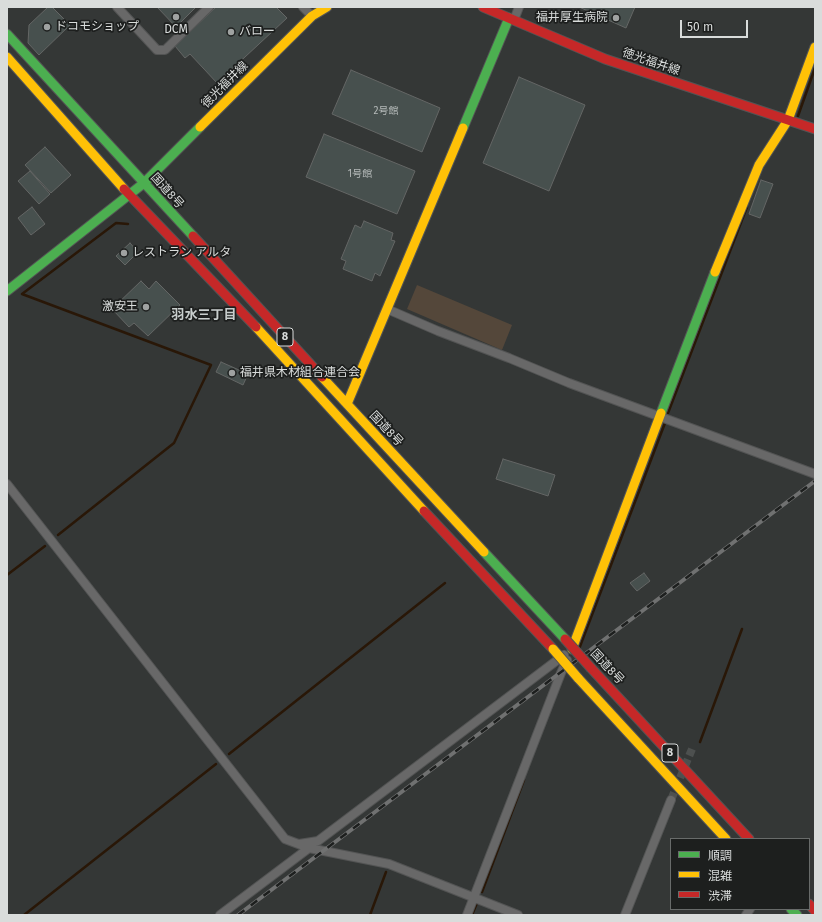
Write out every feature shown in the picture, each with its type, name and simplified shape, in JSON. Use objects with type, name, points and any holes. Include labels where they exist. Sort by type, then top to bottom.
[{"type":"main road","name":"徳光福井線","points":[[7,291],[144,183],[312,16],[327,7]]},
{"type":"main road","name":"徳光福井線","points":[[483,7],[605,58],[653,76],[815,129]]},
{"type":"main road","points":[[347,404],[512,19]]},
{"type":"main road","name":"国道8号","points":[[7,34],[748,838]]},
{"type":"main road","points":[[572,649],[723,250],[759,165],[788,120],[815,47]]},
{"type":"main road","name":"8","points":[[7,57],[130,195],[242,311],[725,838]]},
{"type":"street","points":[[118,7],[157,50],[165,50],[209,7]]},
{"type":"street","points":[[303,7],[312,16]]},
{"type":"street","points":[[512,19],[519,7]]},
{"type":"street","points":[[387,309],[569,383],[815,474]]},
{"type":"street","points":[[7,484],[285,839],[308,848],[389,864],[518,915]]},
{"type":"street","points":[[299,844],[318,841],[572,649]]},
{"type":"street","points":[[467,915],[561,673],[572,649]]},
{"type":"street","points":[[626,915],[671,800]]},
{"type":"street","points":[[220,915],[308,848]]},
{"type":"shaded area","points":[[417,285],[512,325],[502,350],[407,309]]},
{"type":"building","points":[[48,7],[52,7],[70,25],[39,55],[28,43],[29,25]]},
{"type":"building","name":"DCM","points":[[157,7],[196,7],[176,27]]},
{"type":"building","name":"バロー","points":[[216,7],[276,7],[287,18],[217,83],[190,54],[185,58],[175,46]]},
{"type":"building","name":"福井厚生病院","points":[[579,7],[635,7],[626,28]]},
{"type":"building","points":[[351,70],[440,108],[422,152],[332,114]]},
{"type":"building","points":[[519,77],[585,105],[549,191],[483,163]]},
{"type":"building","points":[[324,134],[415,171],[397,214],[306,177]]},
{"type":"building","points":[[45,147],[71,175],[51,193],[25,165]]},
{"type":"building","points":[[30,171],[50,194],[39,204],[18,181]]},
{"type":"building","points":[[761,180],[773,184],[760,218],[749,214]]},
{"type":"building","points":[[32,207],[45,224],[31,235],[18,218]]},
{"type":"building","points":[[364,221],[393,233],[391,240],[395,241],[380,276],[375,273],[372,281],[343,269],[346,261],[341,259],[355,225],[361,228]]},
{"type":"building","points":[[130,243],[138,252],[125,265],[116,256]]},
{"type":"building","name":"激安王","points":[[141,281],[149,289],[156,281],[180,305],[148,336],[134,323],[129,327],[112,309]]},
{"type":"building","name":"福井県木材組合連合会","points":[[221,362],[248,374],[243,385],[216,372]]},
{"type":"building","points":[[503,459],[555,475],[548,496],[496,479]]},
{"type":"building","points":[[644,573],[650,581],[637,591],[630,583]]},
{"type":"waterway","points":[[798,116],[815,68]]},
{"type":"waterway","points":[[668,413],[747,207]]},
{"type":"waterway","points":[[58,535],[174,443],[211,365],[22,294],[116,223],[128,224]]},
{"type":"waterway","points":[[579,649],[665,423]]},
{"type":"waterway","points":[[7,575],[45,546]]},
{"type":"waterway","points":[[229,754],[445,583]]},
{"type":"waterway","points":[[700,742],[742,629]]},
{"type":"waterway","points":[[24,915],[216,764]]},
{"type":"waterway","points":[[482,892],[524,780]]},
{"type":"waterway","points":[[370,915],[386,872]]},
{"type":"waterway","points":[[472,915],[477,903]]},
{"type":"tunnel","points":[[671,800],[692,749]]},
{"type":"railway","points":[[238,915],[815,481]]},
{"type":"traffic: fast","points":[[463,128],[509,18]]},
{"type":"traffic: fast","points":[[7,34],[193,236]]},
{"type":"traffic: fast","points":[[7,291],[144,183],[200,127]]},
{"type":"traffic: fast","points":[[661,413],[715,272]]},
{"type":"traffic: fast","points":[[484,552],[565,639]]},
{"type":"traffic: fast","points":[[792,910],[797,915]]},
{"type":"traffic: slow","points":[[200,127],[312,16],[327,7]]},
{"type":"traffic: slow","points":[[715,272],[759,165],[788,120],[815,47]]},
{"type":"traffic: slow","points":[[7,57],[124,189]]},
{"type":"traffic: slow","points":[[347,404],[463,128]]},
{"type":"traffic: slow","points":[[256,327],[424,511]]},
{"type":"traffic: slow","points":[[322,377],[484,552]]},
{"type":"traffic: slow","points":[[572,649],[661,413]]},
{"type":"traffic: slow","points":[[553,649],[578,678]]},
{"type":"traffic: slow","points":[[578,678],[725,838]]},
{"type":"traffic: jam","points":[[483,7],[605,59],[815,129]]},
{"type":"traffic: jam","points":[[124,189],[256,327]]},
{"type":"traffic: jam","points":[[193,236],[322,377]]},
{"type":"traffic: jam","points":[[424,511],[553,649]]},
{"type":"traffic: jam","points":[[565,639],[591,668]]},
{"type":"traffic: jam","points":[[591,668],[748,838]]},
{"type":"traffic: jam","points":[[810,905],[815,911]]},
{"type":"place","name":"DCM","points":[[176,17]]},
{"type":"place","name":"福井厚生病院","points":[[616,18]]},
{"type":"place","name":"ドコモショップ","points":[[47,27]]},
{"type":"place","name":"バロー","points":[[231,32]]},
{"type":"place","name":"レストラン アルタ","points":[[124,253]]},
{"type":"place","name":"激安王","points":[[146,307]]},
{"type":"place","name":"福井県木材組合連合会","points":[[232,373]]},
{"type":"district","name":"羽水三丁目","points":[[204,315]]}]
